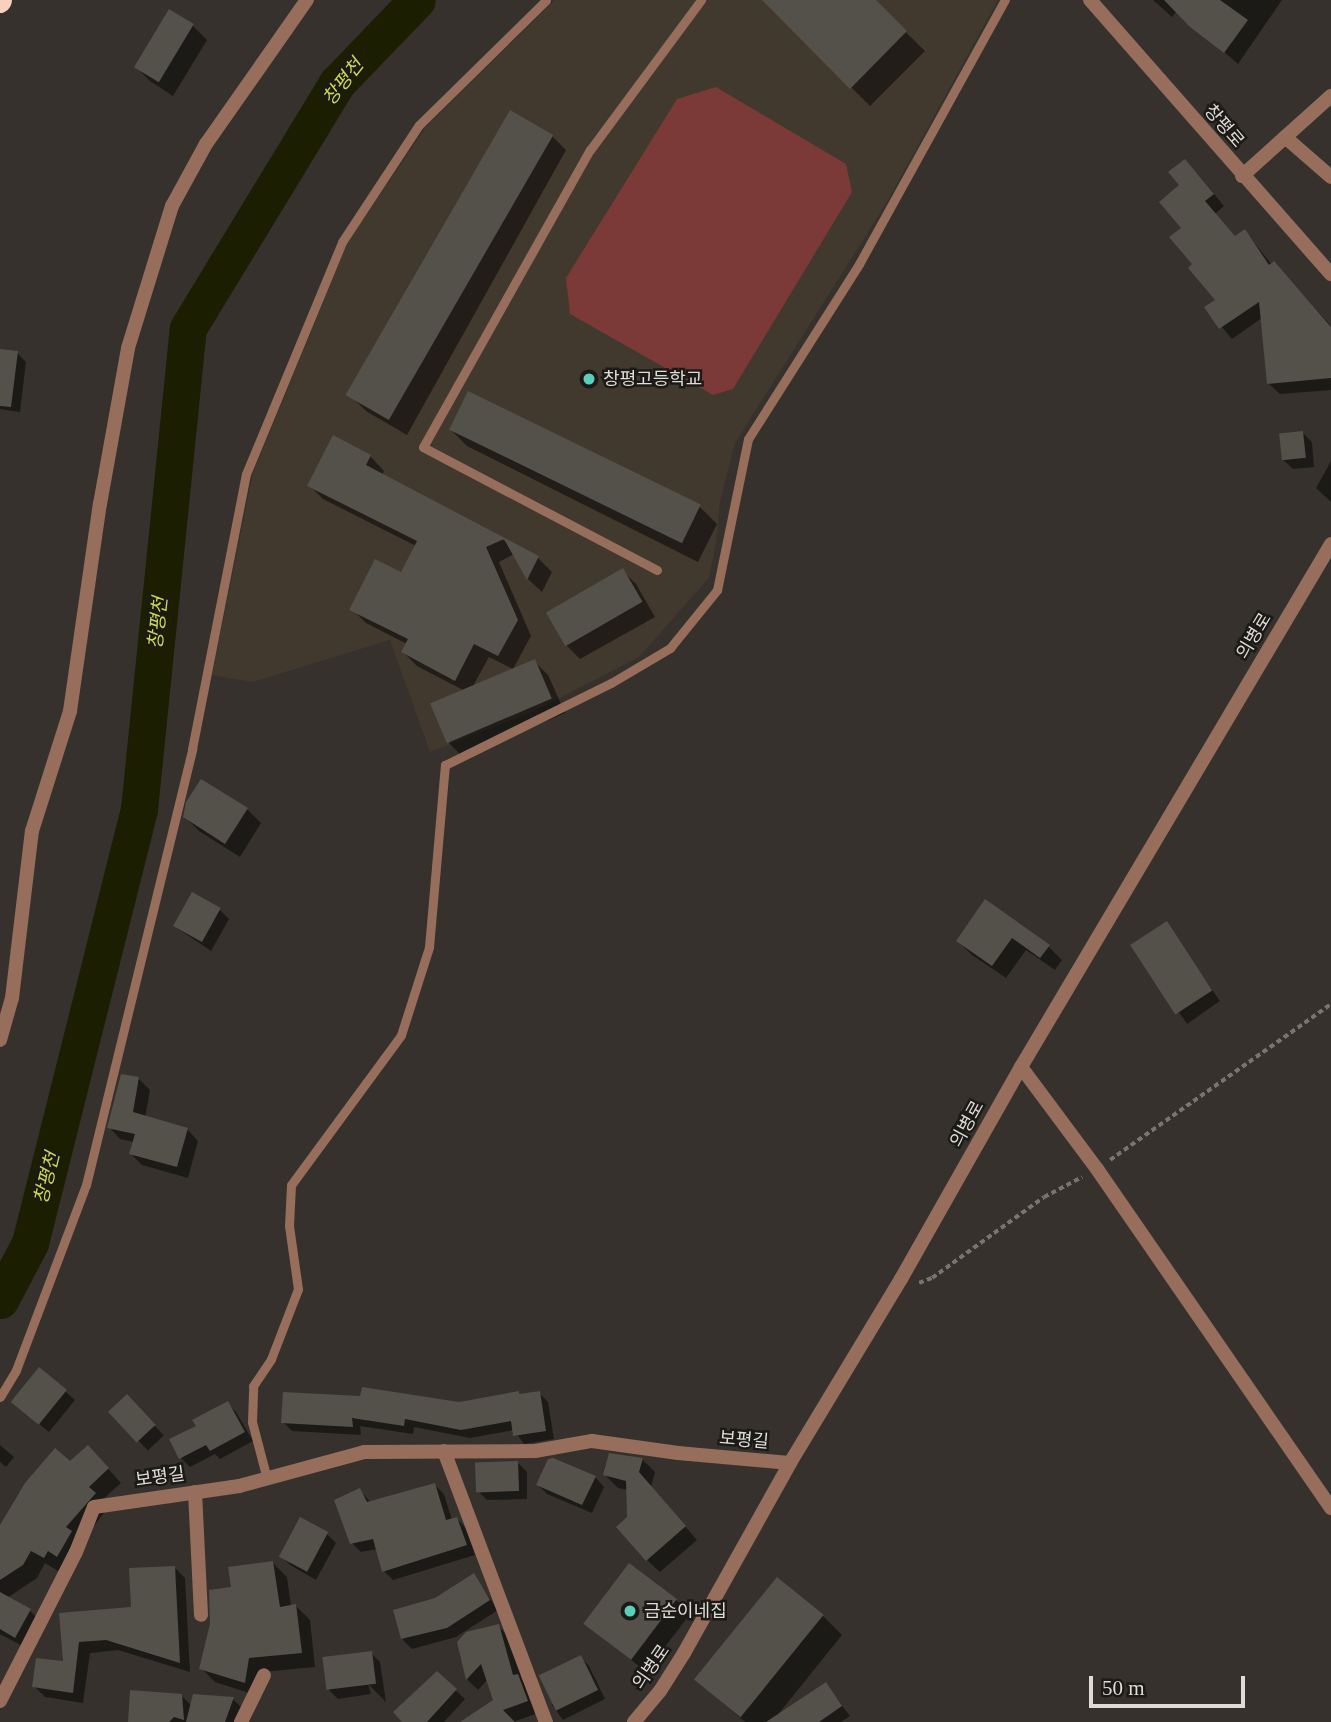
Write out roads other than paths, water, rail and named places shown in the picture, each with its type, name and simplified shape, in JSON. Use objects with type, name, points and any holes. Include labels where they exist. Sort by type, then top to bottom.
[{"type":"street","points":[[0,1040],[12,998],[32,831],[70,710],[100,504],[128,348],[172,206],[206,144],[307,0]]},
{"type":"street","name":"창평로","points":[[1090,0],[1242,176],[1331,274]]},
{"type":"street","points":[[1242,176],[1331,96]]},
{"type":"street","points":[[1285,137],[1331,177]]},
{"type":"street","name":"의병로","points":[[634,1722],[660,1690],[684,1653],[740,1558],[790,1463],[901,1279],[1021,1067],[1331,544]]},
{"type":"street","points":[[1021,1067],[1097,1170],[1331,1508]]},
{"type":"street","name":"보평길","points":[[0,1701],[76,1552],[94,1507],[239,1486],[364,1452],[535,1451],[592,1441],[667,1452],[790,1463]]},
{"type":"street","points":[[444,1451],[545,1722]]},
{"type":"street","points":[[195,1492],[201,1615]]},
{"type":"street","points":[[241,1722],[264,1675]]},
{"type":"lane","points":[[0,1397],[16,1370],[86,1185],[192,749],[246,474],[342,242],[419,125],[546,0]]},
{"type":"lane","points":[[657,570],[423,447],[590,150],[702,0]]},
{"type":"lane","points":[[267,1479],[252,1422],[253,1386],[271,1359],[298,1289],[289,1226],[291,1185],[401,1035],[429,947],[445,765],[611,683],[670,648],[717,590],[748,439],[859,264],[1005,0]]},
{"type":"waterway","name":"창평천","points":[[0,1300],[30,1243],[139,809],[188,328],[337,83],[417,0]]},
{"type":"place","name":"창평고등학교","points":[[589,379]]},
{"type":"place","name":"금순이네집","points":[[630,1611]]}]
